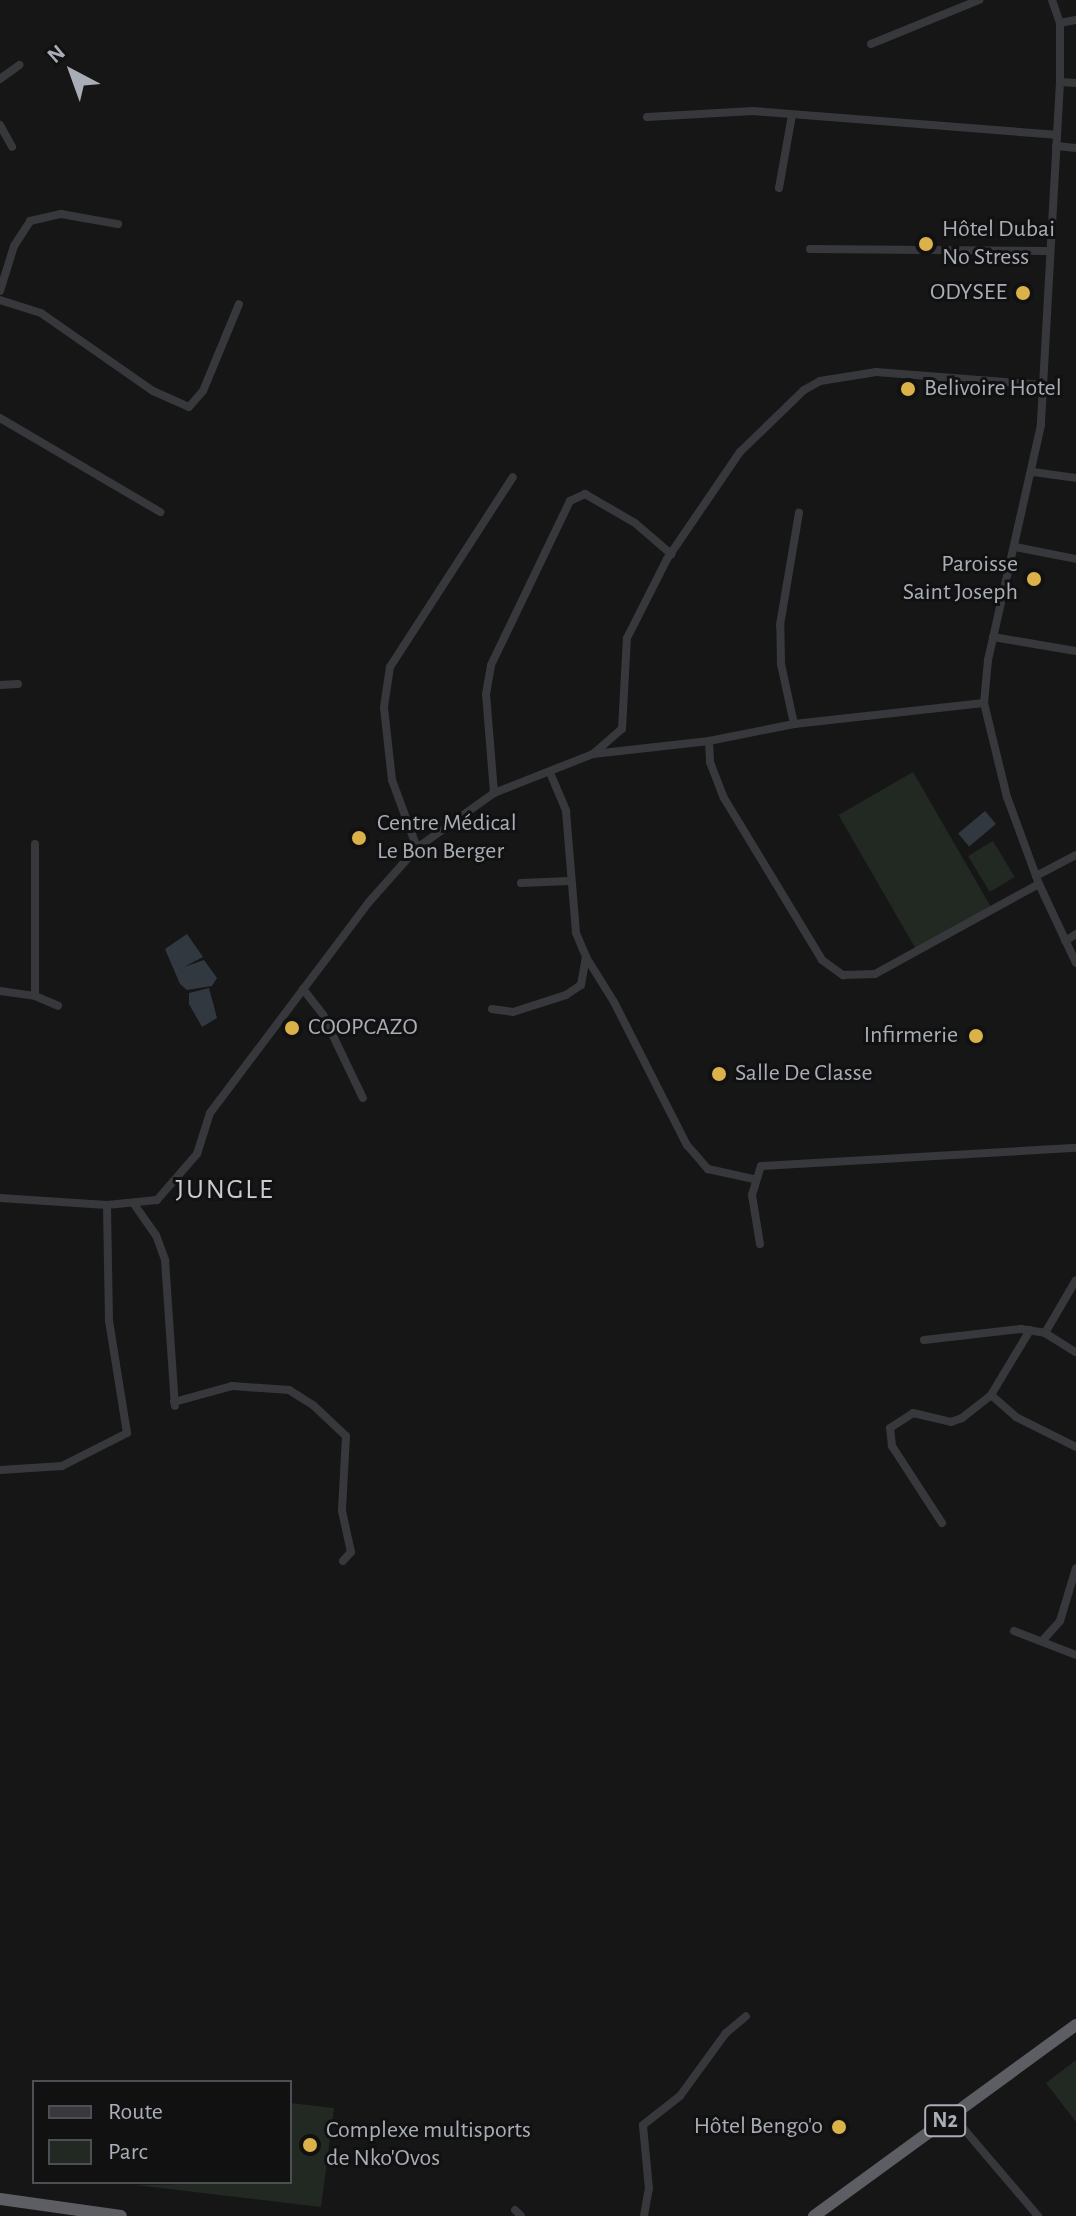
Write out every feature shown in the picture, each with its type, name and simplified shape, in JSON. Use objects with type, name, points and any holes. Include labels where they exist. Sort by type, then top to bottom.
[{"type":"highway","name":"N2","points":[[814,2216],[1076,2025]]},
{"type":"highway","points":[[0,2199],[121,2216]]},
{"type":"street","points":[[871,44],[979,0]]},
{"type":"street","points":[[1052,0],[1060,23],[1060,82],[1044,385],[1033,472],[993,637],[984,703],[1004,786],[1037,880],[1076,963]]},
{"type":"street","points":[[1060,23],[1076,20]]},
{"type":"street","points":[[0,79],[19,65]]},
{"type":"street","points":[[1060,82],[1076,83]]},
{"type":"street","points":[[647,117],[753,111],[1056,135]]},
{"type":"street","points":[[779,188],[792,115]]},
{"type":"street","points":[[0,125],[12,147]]},
{"type":"street","points":[[1056,146],[1076,148]]},
{"type":"street","points":[[0,291],[14,246],[30,221],[61,214],[118,224]]},
{"type":"street","points":[[810,249],[1049,251]]},
{"type":"street","points":[[0,300],[41,313],[153,391],[189,407],[203,391],[239,304]]},
{"type":"street","points":[[0,1198],[107,1205],[157,1200],[197,1154],[210,1113],[303,989],[417,848],[494,793],[551,775],[593,754],[622,729],[627,638],[671,554],[740,452],[820,381],[876,372],[1044,385]]},
{"type":"street","points":[[0,418],[160,512]]},
{"type":"street","points":[[1033,472],[1076,478]]},
{"type":"street","points":[[417,848],[392,780],[384,707],[390,667],[513,477]]},
{"type":"street","points":[[494,793],[486,694],[491,665],[570,501],[585,494],[635,523],[671,554]]},
{"type":"street","points":[[794,724],[781,664],[780,625],[799,513]]},
{"type":"street","points":[[1015,547],[1076,559]]},
{"type":"street","points":[[993,637],[1076,651]]},
{"type":"street","points":[[0,685],[18,684]]},
{"type":"street","points":[[593,754],[709,741],[794,724],[984,703]]},
{"type":"street","points":[[709,741],[710,762],[724,798],[822,960],[843,975],[875,974],[1076,855]]},
{"type":"street","points":[[551,775],[572,842],[570,881],[576,933],[586,957],[614,1002],[687,1145],[708,1169],[753,1179]]},
{"type":"street","points":[[35,844],[35,996]]},
{"type":"street","points":[[521,883],[570,881]]},
{"type":"street","points":[[1065,941],[1076,934]]},
{"type":"street","points":[[492,1009],[513,1012],[566,995],[581,985],[586,957]]},
{"type":"street","points":[[303,989],[323,1015],[363,1098]]},
{"type":"street","points":[[0,991],[35,996],[58,1006]]},
{"type":"street","points":[[760,1244],[753,1179],[761,1166],[1076,1148]]},
{"type":"street","points":[[134,1204],[156,1235],[165,1260],[174,1404],[232,1386],[289,1390],[313,1405],[346,1436],[342,1511],[351,1552],[343,1561]]},
{"type":"street","points":[[0,1470],[62,1466],[127,1433],[109,1321],[107,1205]]},
{"type":"street","points":[[1045,1333],[1076,1280]]},
{"type":"street","points":[[924,1340],[989,1329],[1030,1330],[1045,1333],[1076,1352]]},
{"type":"street","points":[[942,1523],[892,1446],[890,1428],[913,1413],[957,1422],[991,1395],[1030,1330]]},
{"type":"street","points":[[991,1395],[1016,1417],[1076,1447]]},
{"type":"street","points":[[1043,1640],[1060,1621],[1076,1568]]},
{"type":"street","points":[[1014,1631],[1076,1655]]},
{"type":"street","points":[[644,2216],[649,2189],[643,2125],[680,2096],[726,2033],[746,2016]]},
{"type":"street","points":[[952,2115],[1038,2216]]},
{"type":"green space","points":[[913,772],[991,906],[916,949],[839,815]]},
{"type":"green space","points":[[993,841],[1015,877],[990,892],[968,856]]},
{"type":"green space","points":[[1076,2060],[1076,2122],[1046,2083]]},
{"type":"green space","name":"Complexe multisports de Nko'Ovos","points":[[292,2103],[334,2108],[321,2207],[136,2185],[292,2184]]},
{"type":"shaded area","points":[[985,811],[996,824],[969,847],[958,833]]},
{"type":"shaded area","points":[[187,934],[203,957],[184,967],[204,960],[217,978],[212,986],[187,990],[180,984],[165,949]]},
{"type":"shaded area","points":[[209,988],[217,1018],[202,1027],[189,1004],[189,993]]},
{"type":"place","name":"Hôtel Dubai No Stress","points":[[926,244]]},
{"type":"place","name":"ODYSEE","points":[[1023,293]]},
{"type":"place","name":"Belivoire Hotel","points":[[908,389]]},
{"type":"place","name":"Paroisse Saint Joseph","points":[[1034,579]]},
{"type":"place","name":"Centre Médical Le Bon Berger","points":[[359,838]]},
{"type":"place","name":"COOPCAZO","points":[[292,1028]]},
{"type":"place","name":"Infirmerie","points":[[976,1036]]},
{"type":"place","name":"Salle De Classe","points":[[719,1074]]},
{"type":"place","name":"Hôtel Bengo'o","points":[[839,2127]]},
{"type":"place","name":"Complexe multisports de Nko'Ovos","points":[[310,2145]]},
{"type":"district","name":"JUNGLE","points":[[225,1190]]}]
